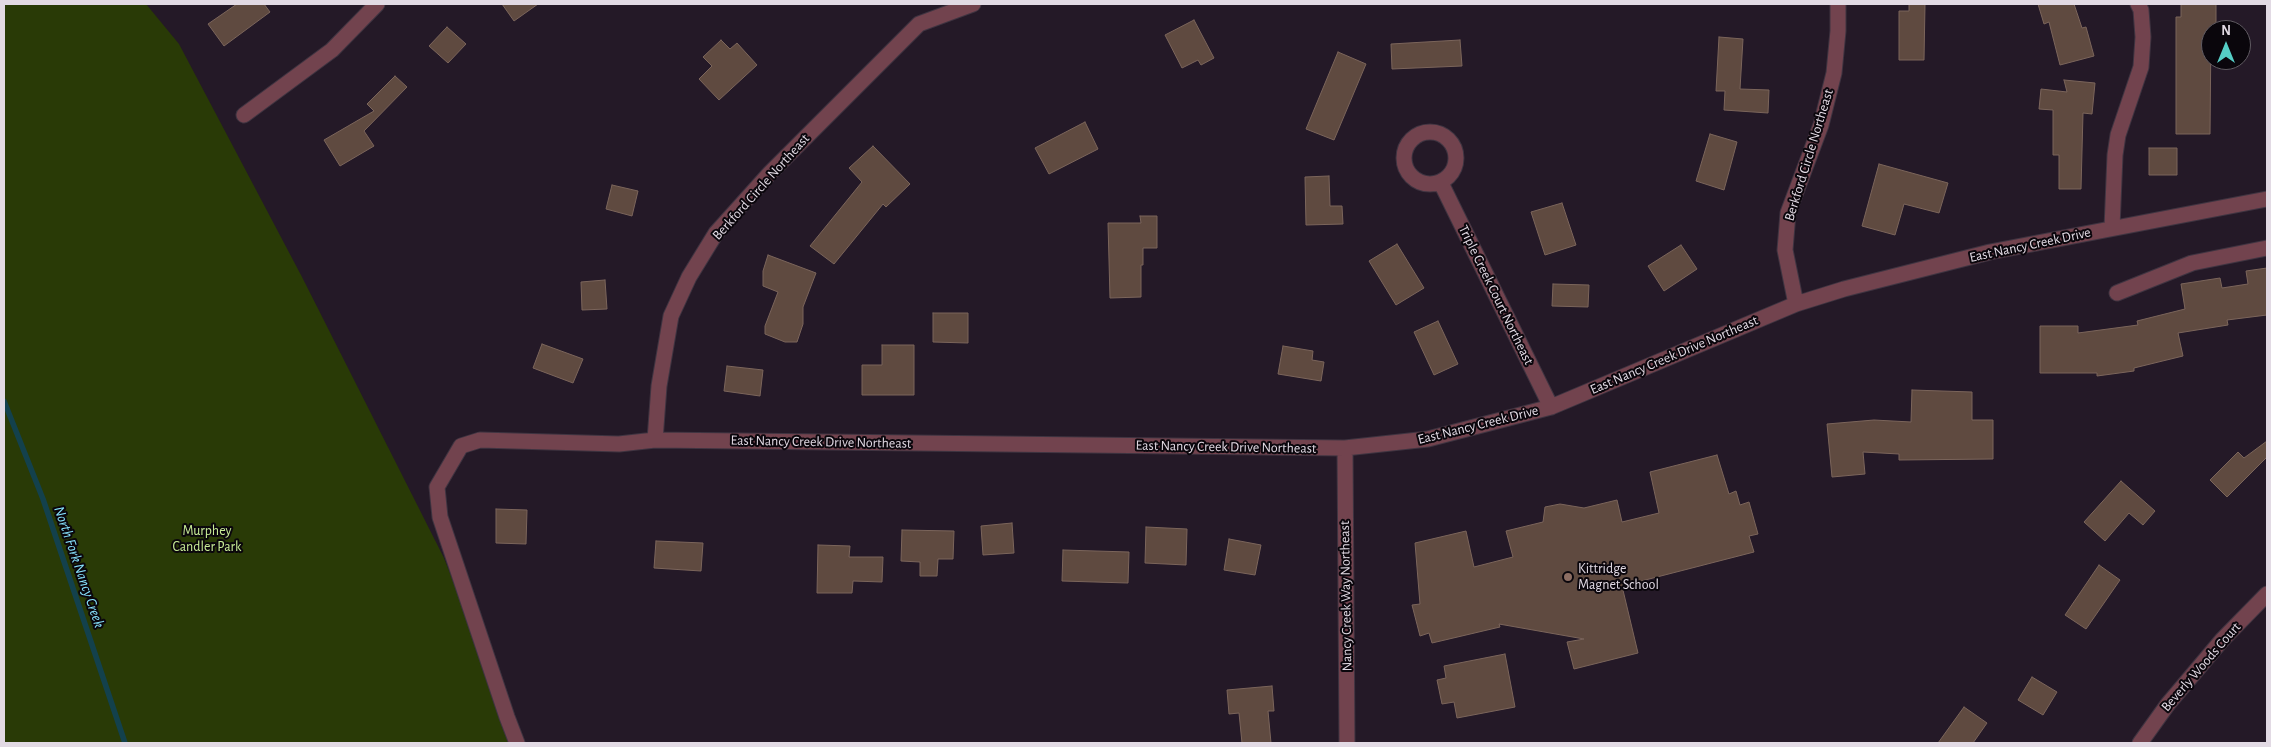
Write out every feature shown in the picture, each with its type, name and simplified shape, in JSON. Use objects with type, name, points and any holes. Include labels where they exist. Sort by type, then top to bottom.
[{"type":"street","points":[[244,116],[332,50],[377,4]]},
{"type":"street","name":"Berkford Circle Northeast","points":[[655,440],[659,386],[671,316],[689,276],[716,233],[770,173],[919,24],[973,4]]},
{"type":"street","name":"Berkford Circle Northeast","points":[[1796,304],[1785,250],[1788,213],[1821,125],[1830,90],[1834,73],[1838,31],[1838,4]]},
{"type":"street","points":[[2112,228],[2115,155],[2118,135],[2141,67],[2143,37],[2141,10],[2138,4]]},
{"type":"street","name":"Triple Creek Court Northeast","points":[[1441,183],[1551,407]]},
{"type":"street","name":"East Nancy Creek Drive","points":[[1796,304],[1853,287],[1990,252],[2267,199]]},
{"type":"street","points":[[2117,294],[2192,263],[2267,248]]},
{"type":"street","name":"East Nancy Creek Drive Northeast","points":[[1551,407],[1796,304]]},
{"type":"street","name":"East Nancy Creek Drive","points":[[1345,448],[1428,440],[1551,407]]},
{"type":"street","name":"East Nancy Creek Drive Northeast","points":[[517,743],[440,517],[436,487],[461,446],[480,440],[620,444],[655,440],[1345,448]]},
{"type":"street","name":"Nancy Creek Way Northeast","points":[[1345,448],[1347,743]]},
{"type":"street","name":"Beverly Woods Court","points":[[2140,743],[2174,697],[2222,640],[2267,594]]},
{"type":"green space","name":"Murphey Candler Park","points":[[4,4],[146,4],[179,44],[302,277],[444,558],[516,743],[4,743]]},
{"type":"building","points":[[237,4],[264,4],[270,12],[224,46],[208,24]]},
{"type":"building","points":[[502,4],[538,4],[514,21]]},
{"type":"building","points":[[1909,4],[1925,4],[1924,60],[1899,60],[1899,11],[1909,11]]},
{"type":"building","points":[[2038,4],[2074,4],[2082,28],[2086,27],[2094,56],[2060,65],[2049,22],[2044,24]]},
{"type":"building","points":[[2181,4],[2216,4],[2216,20],[2201,20],[2201,70],[2211,70],[2210,134],[2176,134],[2176,17],[2181,17]]},
{"type":"building","points":[[1194,20],[1214,58],[1201,65],[1198,60],[1182,68],[1165,35]]},
{"type":"building","points":[[447,27],[466,44],[448,63],[429,46]]},
{"type":"building","points":[[1719,37],[1743,39],[1740,89],[1769,90],[1768,113],[1724,110],[1725,91],[1716,91]]},
{"type":"building","points":[[721,40],[730,49],[737,43],[757,65],[719,100],[699,79],[712,66],[703,57]]},
{"type":"building","points":[[1460,40],[1462,66],[1392,69],[1391,44]]},
{"type":"building","points":[[1338,52],[1366,64],[1334,140],[1306,129]]},
{"type":"building","points":[[395,76],[407,87],[364,131],[374,146],[340,166],[324,140],[374,111],[367,104]]},
{"type":"building","points":[[2064,80],[2095,83],[2092,114],[2083,113],[2081,189],[2059,189],[2059,155],[2053,155],[2053,110],[2039,109],[2041,89],[2067,92]]},
{"type":"building","points":[[1085,122],[1098,149],[1049,174],[1035,148]]},
{"type":"building","points":[[1710,134],[1737,142],[1724,190],[1696,181]]},
{"type":"building","points":[[873,146],[910,184],[886,207],[883,204],[834,264],[810,246],[862,182],[849,168]]},
{"type":"building","points":[[2149,148],[2177,148],[2177,175],[2149,175]]},
{"type":"building","points":[[1879,164],[1948,183],[1939,213],[1904,204],[1895,235],[1862,226]]},
{"type":"building","points":[[1329,176],[1330,206],[1342,206],[1343,224],[1306,225],[1305,177]]},
{"type":"building","points":[[612,185],[638,191],[632,216],[606,209]]},
{"type":"building","points":[[1562,203],[1576,245],[1545,255],[1531,212]]},
{"type":"building","points":[[1140,216],[1157,216],[1157,248],[1143,248],[1141,297],[1110,298],[1108,223],[1141,223]]},
{"type":"building","points":[[1397,244],[1424,288],[1396,305],[1369,261]]},
{"type":"building","points":[[1681,245],[1697,269],[1664,291],[1648,266]]},
{"type":"building","points":[[768,255],[816,273],[803,307],[803,324],[797,342],[785,342],[765,334],[765,326],[778,292],[763,286],[763,271]]},
{"type":"building","points":[[2267,268],[2267,315],[2227,320],[2228,325],[2178,333],[2183,356],[2134,368],[2134,371],[2097,376],[2097,373],[2040,373],[2040,326],[2078,326],[2078,333],[2138,325],[2137,321],[2185,309],[2181,284],[2220,278],[2222,288],[2248,284],[2246,271]]},
{"type":"building","points":[[605,280],[607,309],[582,310],[581,282]]},
{"type":"building","points":[[1553,284],[1589,285],[1588,307],[1552,306]]},
{"type":"building","points":[[933,313],[968,313],[968,343],[933,342]]},
{"type":"building","points":[[1438,321],[1458,364],[1434,375],[1414,332]]},
{"type":"building","points":[[542,344],[583,359],[573,383],[533,368]]},
{"type":"building","points":[[882,345],[914,345],[914,395],[862,395],[862,365],[882,365]]},
{"type":"building","points":[[1283,346],[1313,351],[1312,360],[1324,362],[1321,381],[1278,374]]},
{"type":"building","points":[[727,366],[763,370],[760,396],[724,391]]},
{"type":"building","points":[[1912,390],[1972,392],[1972,420],[1993,420],[1993,459],[1899,460],[1899,454],[1863,452],[1865,474],[1832,477],[1827,424],[1874,420],[1911,422]]},
{"type":"building","points":[[2267,441],[2267,457],[2227,497],[2210,480],[2238,452],[2244,458]]},
{"type":"building","points":[[1717,455],[1729,494],[1736,491],[1740,505],[1749,502],[1758,534],[1749,536],[1754,552],[1622,586],[1638,653],[1574,669],[1567,642],[1584,639],[1499,624],[1500,627],[1432,643],[1429,633],[1420,636],[1412,605],[1420,604],[1415,543],[1466,531],[1474,567],[1513,557],[1506,531],[1543,522],[1545,507],[1560,504],[1584,508],[1617,500],[1622,522],[1659,513],[1650,472]]},
{"type":"building","points":[[2121,481],[2155,511],[2143,525],[2129,513],[2105,541],[2084,522]]},
{"type":"building","points":[[496,509],[527,510],[526,544],[496,543]]},
{"type":"building","points":[[1012,523],[1014,553],[983,555],[981,526]]},
{"type":"building","points":[[1146,527],[1187,529],[1186,565],[1145,563]]},
{"type":"building","points":[[902,530],[954,531],[953,559],[938,559],[937,576],[920,576],[920,562],[901,561]]},
{"type":"building","points":[[1229,539],[1261,545],[1255,575],[1224,570]]},
{"type":"building","points":[[656,541],[703,543],[701,571],[654,568]]},
{"type":"building","points":[[818,545],[850,546],[849,557],[883,557],[882,582],[853,581],[852,593],[817,593]]},
{"type":"building","points":[[1063,550],[1129,552],[1128,583],[1062,581]]},
{"type":"building","points":[[2099,565],[2120,580],[2086,629],[2065,615]]},
{"type":"building","points":[[1505,654],[1515,707],[1457,718],[1454,702],[1442,704],[1437,680],[1446,678],[1444,666]]},
{"type":"building","points":[[2032,677],[2057,692],[2043,715],[2018,700]]},
{"type":"building","points":[[1272,686],[1274,711],[1268,711],[1271,743],[1242,743],[1239,713],[1229,714],[1227,690]]},
{"type":"building","points":[[1964,707],[1987,723],[1973,743],[1938,743]]},
{"type":"waterway","name":"North Fork Nancy Creek","points":[[4,401],[43,499],[125,743]]},
{"type":"place","name":"Kittridge Magnet School","points":[[1568,577]]}]
